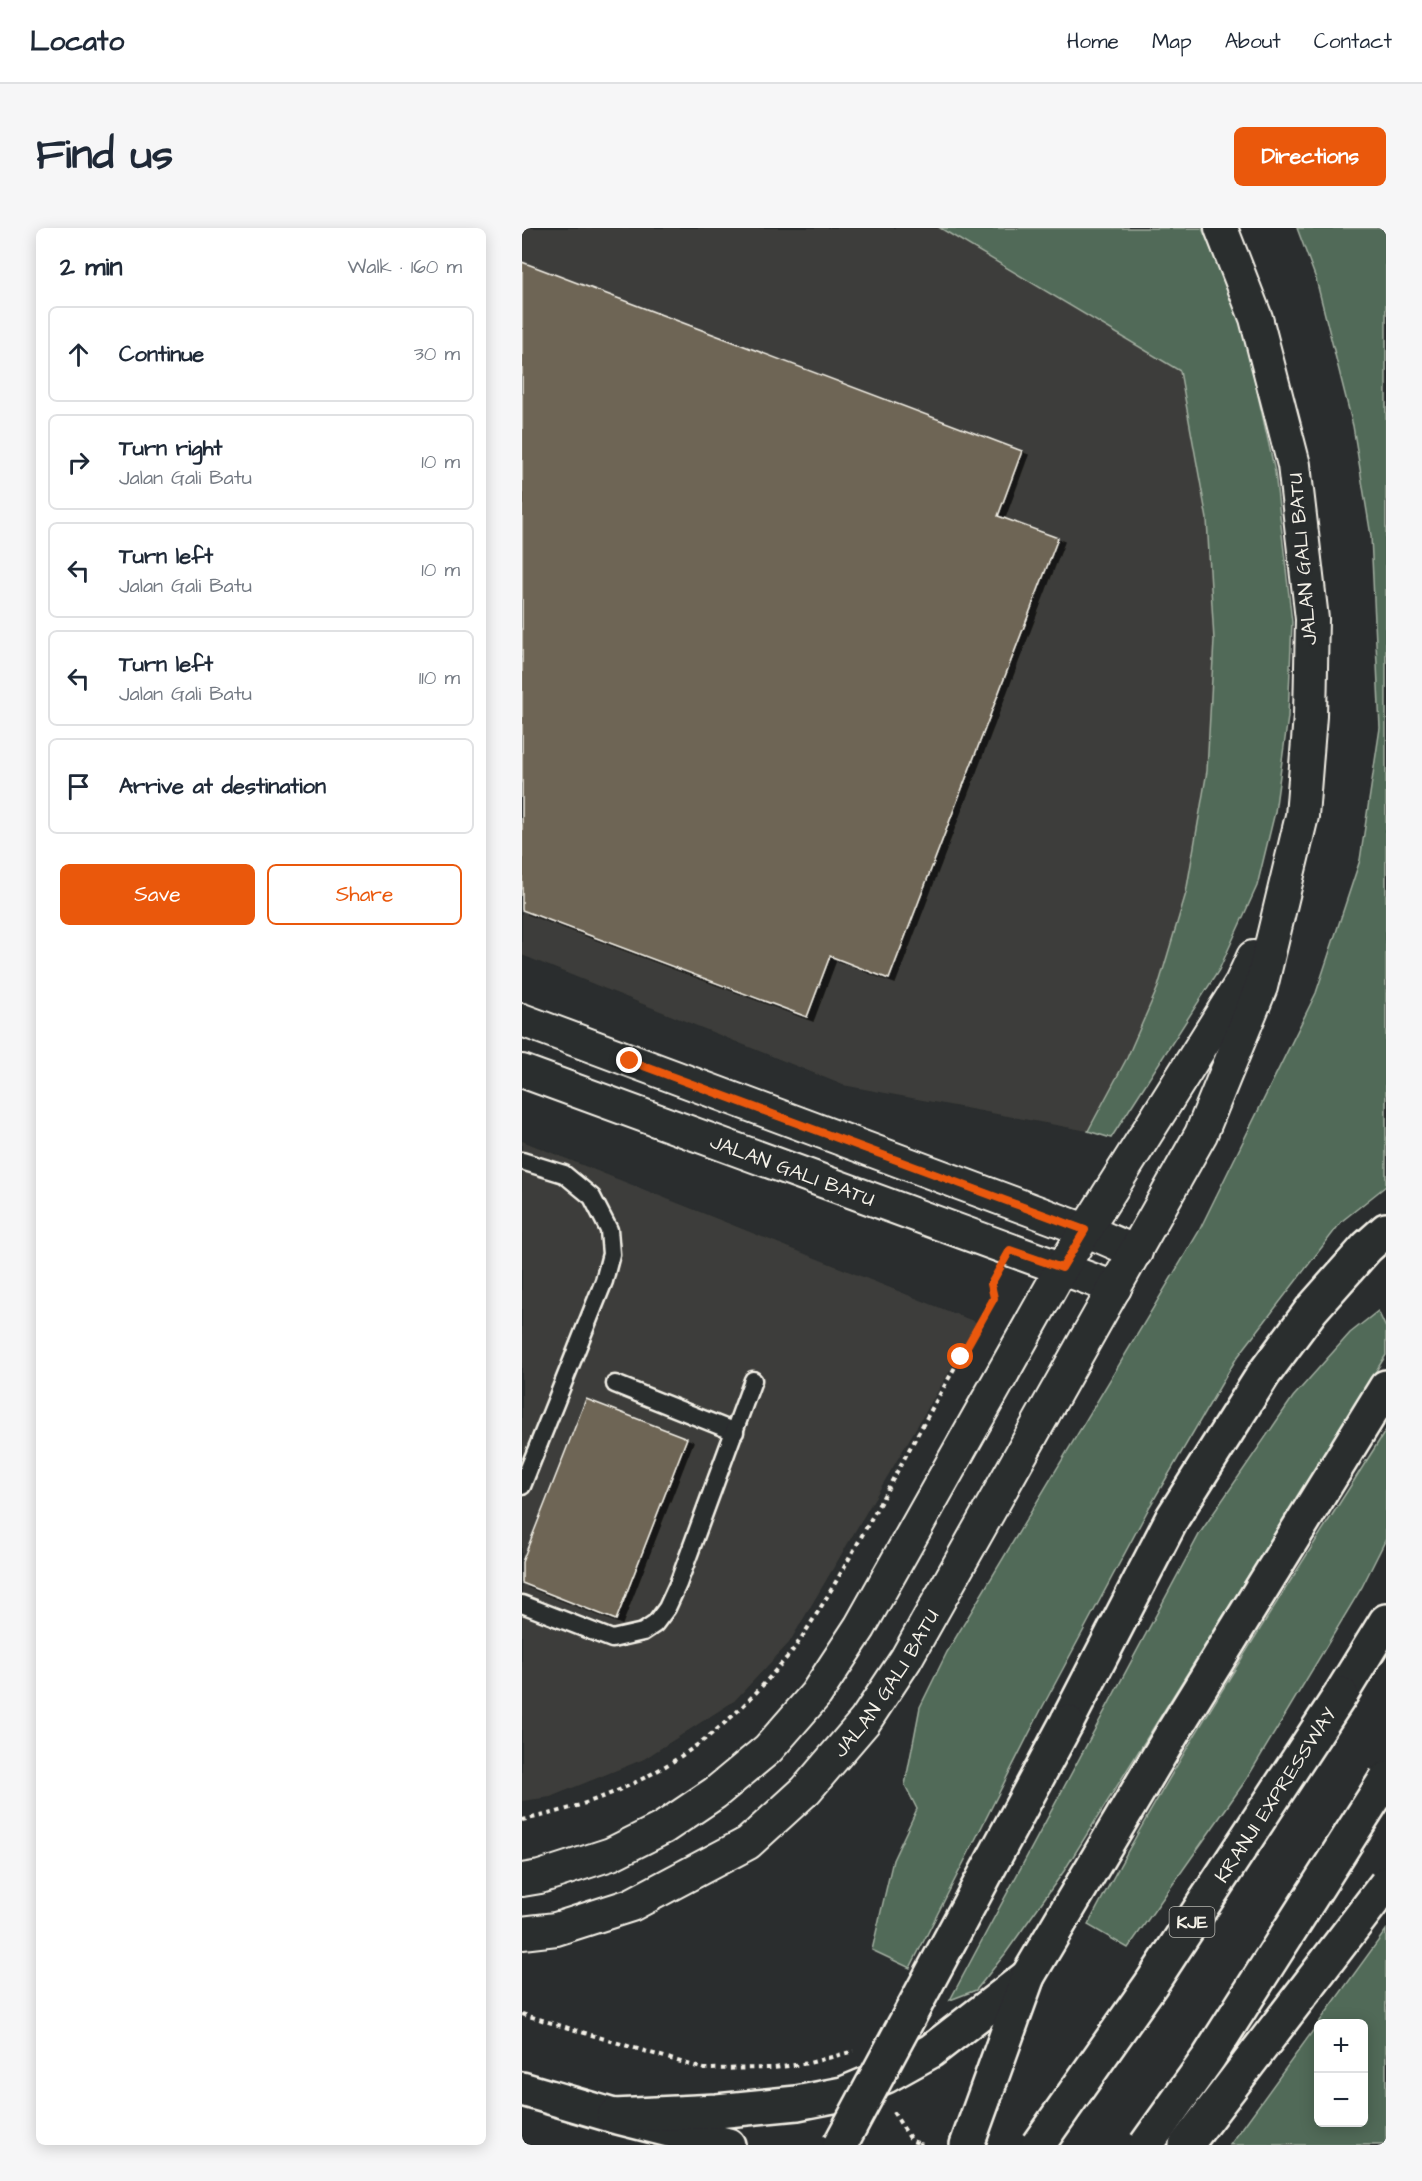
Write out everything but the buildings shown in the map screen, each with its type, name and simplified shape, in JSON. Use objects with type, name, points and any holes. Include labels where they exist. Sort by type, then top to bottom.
[{"type":"main road","points":[[840,2145],[1067,1722],[1173,1517],[1263,1375],[1312,1309],[1367,1247],[1386,1230]]},
{"type":"main road","points":[[967,2145],[1028,1976],[1173,1732],[1386,1387]]},
{"type":"main road","name":"KRANJI EXPRESSWAY","points":[[1038,2145],[1151,1984],[1341,1694],[1386,1621]]},
{"type":"main road","points":[[1146,2145],[1209,2057],[1386,1779]]},
{"type":"main road","points":[[1186,2145],[1386,1884]]},
{"type":"main road","points":[[614,2116],[717,2111],[797,2103],[843,2094],[886,2076],[931,2051],[1028,1976]]},
{"type":"main road","points":[[522,2089],[614,2116],[728,2145]]},
{"type":"street","name":"JALAN GALI BATU","points":[[522,1933],[556,1929],[631,1905],[748,1843],[806,1790],[865,1721],[906,1659],[1201,1134],[1261,987],[1302,816],[1310,716],[1312,619],[1294,465],[1256,318],[1221,228]]},
{"type":"street","name":"JALAN GALI BATU","points":[[522,1880],[540,1877],[611,1854],[663,1828],[715,1793],[768,1749],[816,1694],[860,1627],[1062,1268],[1241,983],[1281,899]]},
{"type":"street","points":[[522,1020],[1085,1230],[1136,1252]]},
{"type":"street","name":"JALAN GALI BATU","points":[[522,1071],[1116,1288]]},
{"type":"lane","points":[[522,1161],[564,1174],[592,1197],[609,1230],[611,1254],[604,1281],[522,1486]]},
{"type":"lane","points":[[522,1604],[612,1639],[643,1632],[655,1624],[667,1608],[678,1584],[753,1380]]},
{"type":"lane","points":[[615,1384],[735,1432]]},
{"type":"path","points":[[522,1820],[556,1814],[604,1798],[656,1773],[702,1741],[744,1707],[795,1648],[839,1575],[994,1298],[991,1284],[1010,1250]]},
{"type":"path","points":[[522,2014],[704,2069],[774,2068],[809,2063],[855,2051]]},
{"type":"path","points":[[893,2111],[912,2140],[926,2145]]},
{"type":"shaded area","points":[[522,228],[940,228],[1180,371],[1207,519],[1214,640],[1207,771],[1186,893],[1158,987],[1127,1058],[1088,1131],[843,1085],[522,955]]},
{"type":"shaded area","points":[[522,1141],[978,1323],[789,1643],[734,1701],[644,1759],[550,1797],[522,1801]]},
{"type":"green space","points":[[940,228],[1202,228],[1242,323],[1275,472],[1292,622],[1288,717],[1275,812],[1257,886],[1219,970],[1111,1138],[1088,1131],[1127,1058],[1158,987],[1186,893],[1207,771],[1214,640],[1207,519],[1180,371]]},
{"type":"green space","points":[[1297,228],[1386,228],[1386,1186],[1342,1221],[1236,1359],[1150,1506],[1042,1708],[910,1968],[872,1950],[893,1860],[917,1809],[905,1785],[920,1707],[947,1652],[1198,1233],[1316,993],[1360,860],[1380,728],[1371,536],[1353,426],[1316,279]]},
{"type":"green space","points":[[1378,1311],[1386,1328],[1386,1355],[1064,1871],[1005,1954],[976,1990],[950,2000],[1200,1533],[1293,1397],[1350,1333]]},
{"type":"green space","points":[[1386,1430],[1386,1539],[1362,1587],[1246,1780],[1128,1948],[1088,1925],[1194,1736]]},
{"type":"green space","points":[[1386,1930],[1386,2145],[1230,2145],[1314,2029],[1314,2127],[1368,2127],[1368,2019],[1321,2019]]},
{"type":"route","points":[[630,1061],[1085,1230],[1062,1268],[1010,1250],[991,1284],[994,1298],[961,1357]]}]
